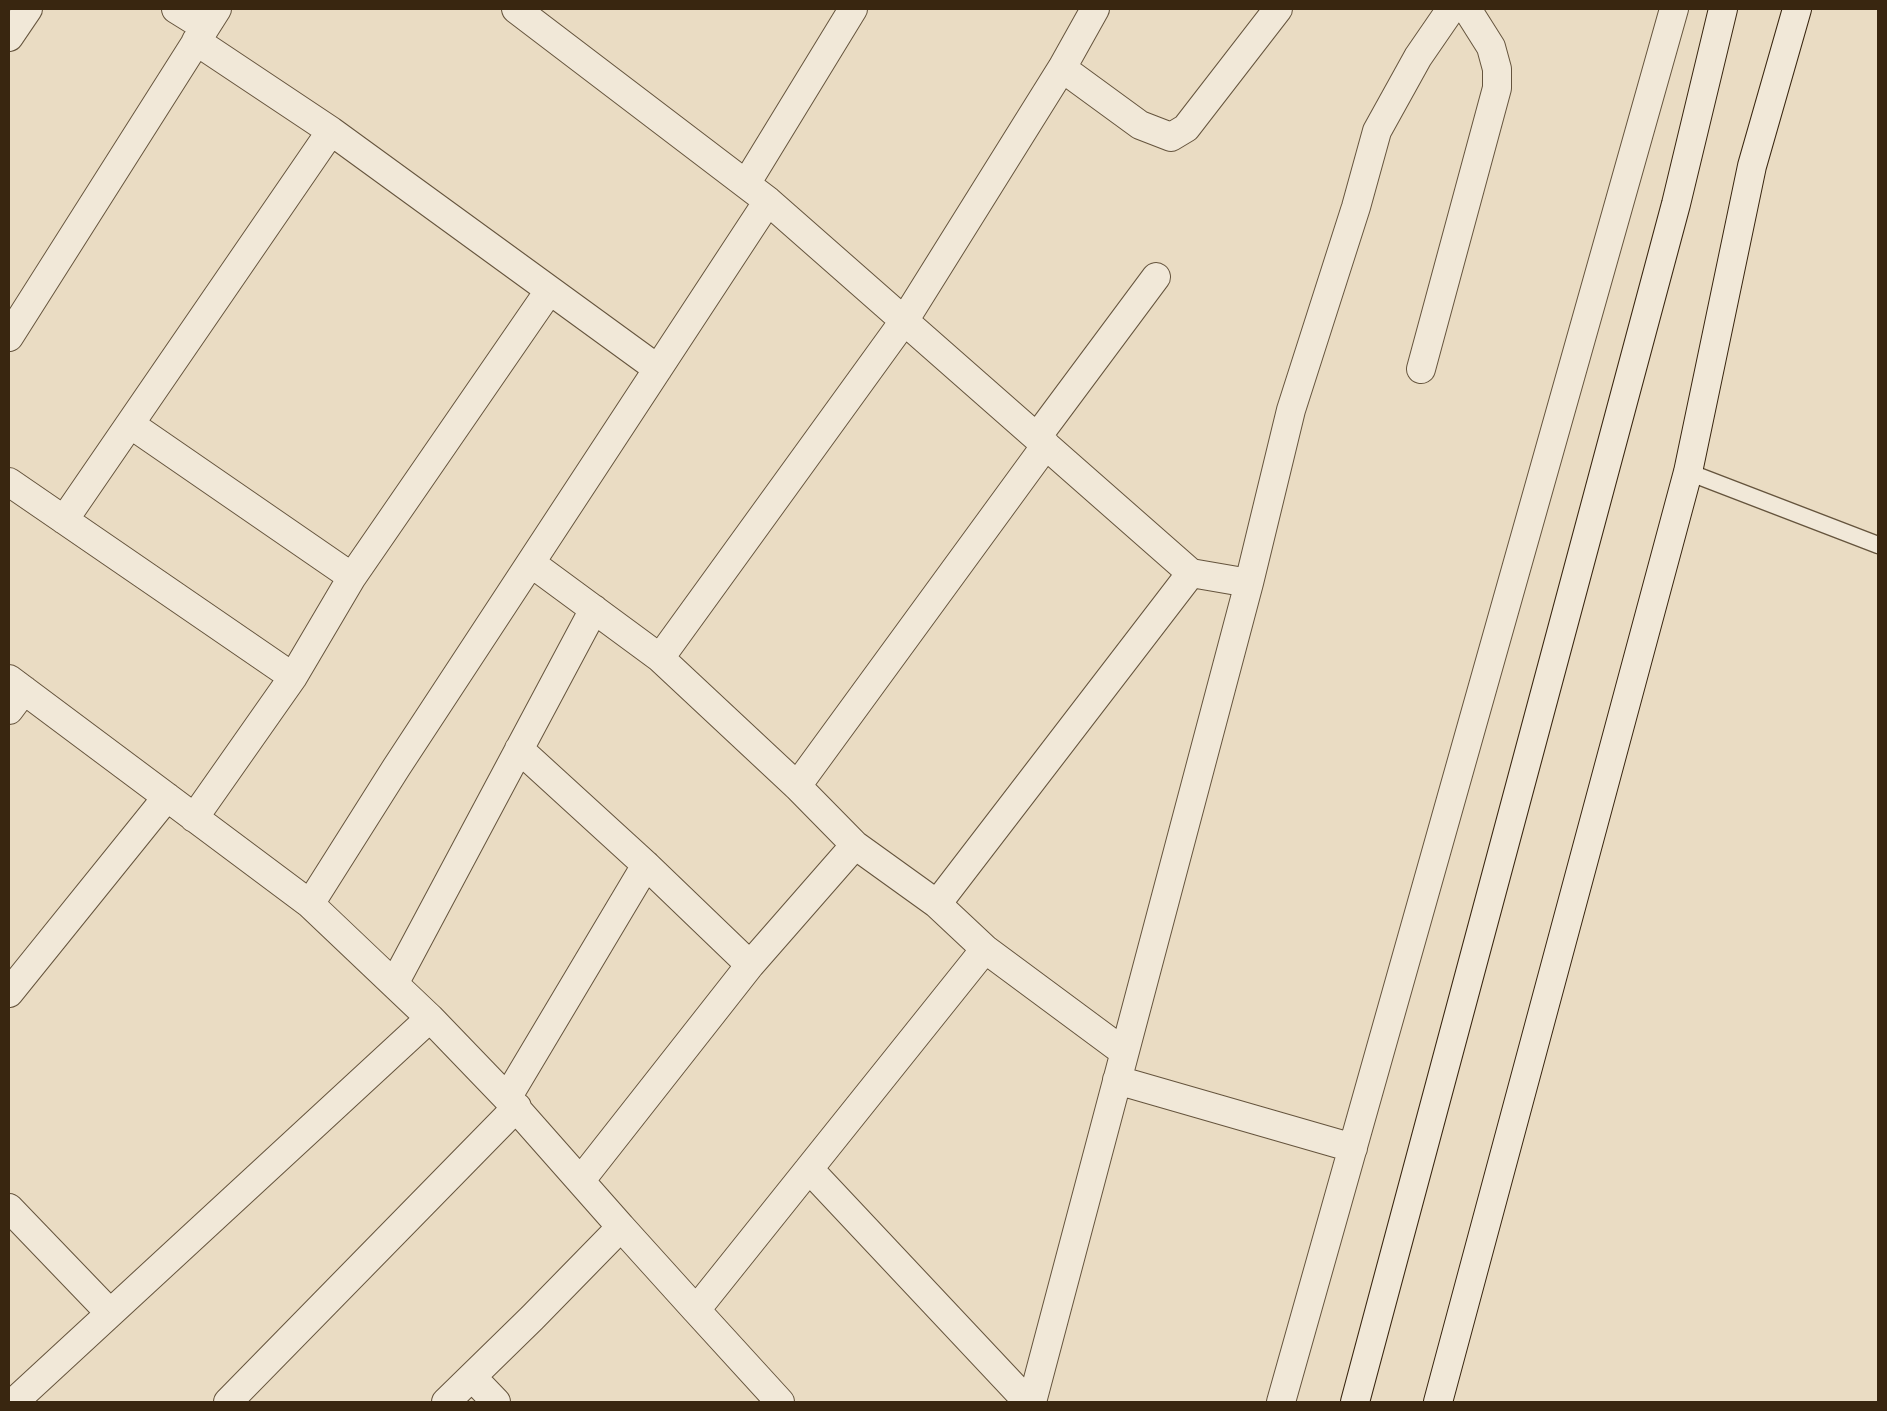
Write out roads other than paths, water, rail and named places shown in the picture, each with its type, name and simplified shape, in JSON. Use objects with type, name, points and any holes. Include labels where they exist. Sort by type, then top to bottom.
[{"type":"street","points":[[9,37],[28,9]]},
{"type":"street","points":[[176,9],[206,25],[331,131],[658,369]]},
{"type":"street","points":[[516,9],[768,201],[1191,572],[1249,582]]},
{"type":"street","points":[[746,184],[853,9]]},
{"type":"street","points":[[660,658],[904,321],[1062,68],[1095,9]]},
{"type":"street","points":[[1062,68],[1140,125],[1171,137],[1186,128],[1278,9]]},
{"type":"street","points":[[1030,1402],[1249,582],[1291,410],[1356,207],[1377,131],[1418,57],[1451,9]]},
{"type":"street","points":[[1421,369],[1497,88],[1497,69],[1491,47],[1467,9]]},
{"type":"street","points":[[1281,1402],[1674,9]]},
{"type":"street","points":[[1355,1402],[1676,204],[1722,9]]},
{"type":"street","points":[[1438,1402],[1688,472],[1752,166],[1797,9]]},
{"type":"street","points":[[9,337],[206,25]]},
{"type":"street","points":[[64,520],[331,131]]},
{"type":"street","points":[[310,904],[396,768],[768,201]]},
{"type":"street","points":[[797,786],[1156,277]]},
{"type":"street","points":[[194,818],[293,677],[352,577],[549,291]]},
{"type":"street","points":[[130,424],[352,577]]},
{"type":"street","points":[[9,482],[293,677]]},
{"type":"street","points":[[531,563],[660,658],[797,786],[855,845],[937,904],[985,949],[1124,1052]]},
{"type":"street","points":[[937,904],[1191,572]]},
{"type":"street","points":[[394,984],[594,609]]},
{"type":"street","points":[[14,693],[167,797],[310,904],[430,1018],[512,1102],[621,1227],[780,1402]]},
{"type":"street","points":[[520,749],[646,865],[750,965]]},
{"type":"street","points":[[9,993],[167,797]]},
{"type":"street","points":[[581,1180],[750,965],[855,845]]},
{"type":"street","points":[[228,1402],[512,1102],[646,865]]},
{"type":"street","points":[[696,1310],[985,949]]},
{"type":"street","points":[[14,1402],[430,1018]]},
{"type":"street","points":[[1117,1080],[1353,1148]]},
{"type":"street","points":[[808,1169],[1030,1402]]},
{"type":"street","points":[[9,1208],[110,1313]]},
{"type":"street","points":[[446,1402],[621,1227]]},
{"type":"street","points":[[472,1376],[496,1402]]},
{"type":"lane","points":[[1688,472],[1878,545]]}]
